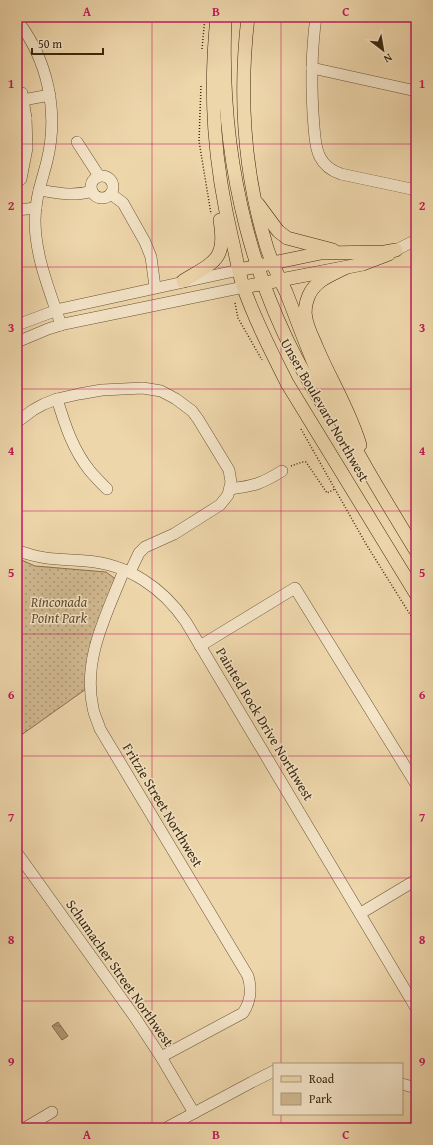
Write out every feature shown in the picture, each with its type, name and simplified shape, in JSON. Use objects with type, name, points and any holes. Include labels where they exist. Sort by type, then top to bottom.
[{"type":"main road","name":"Unser Boulevard Northwest","points":[[217,17],[213,66],[214,124],[220,181],[244,287],[266,340],[287,382],[416,594]]},
{"type":"main road","points":[[225,17],[226,99],[231,157],[242,212],[257,267],[284,335],[307,380],[333,419],[348,436]]},
{"type":"main road","name":"Unser Boulevard Northwest","points":[[248,17],[244,64],[245,119],[248,154],[256,201],[267,249],[317,371],[348,436],[416,552]]},
{"type":"main road","points":[[184,281],[215,260],[221,250],[223,236],[206,134],[214,124]]},
{"type":"main road","points":[[256,201],[278,231],[288,238],[342,252]]},
{"type":"main road","points":[[239,270],[321,253],[385,252],[396,250]]},
{"type":"main road","points":[[244,287],[279,279],[344,268],[368,262],[396,250]]},
{"type":"main road","points":[[344,268],[326,277],[315,286],[308,296],[306,304],[306,317],[320,355],[355,428],[367,468]]},
{"type":"street","points":[[316,17],[312,68],[316,144],[319,155],[325,165],[340,174],[416,190]]},
{"type":"street","points":[[17,20],[29,37],[41,62],[50,94],[52,118],[50,147],[39,190],[36,208],[35,233],[40,262],[61,325]]},
{"type":"street","points":[[312,68],[416,91]]},
{"type":"street","points":[[17,182],[21,179],[27,148],[22,121],[23,97],[50,94]]},
{"type":"street","points":[[77,142],[99,176]]},
{"type":"street","points":[[17,154],[27,148]]},
{"type":"street","points":[[99,176],[106,176],[112,181],[114,187],[111,194],[105,198],[94,195],[92,191],[92,184],[99,176]]},
{"type":"street","points":[[39,190],[66,195],[83,194],[92,191]]},
{"type":"street","points":[[111,194],[123,203],[145,242],[151,257],[156,287]]},
{"type":"street","points":[[17,210],[36,208]]},
{"type":"street","points":[[396,250],[416,240]]},
{"type":"street","points":[[17,325],[56,310],[239,270]]},
{"type":"street","points":[[17,342],[61,325],[244,287]]},
{"type":"street","points":[[17,422],[44,404],[57,399],[79,394],[102,390],[143,388],[160,391],[172,396],[192,411],[204,427],[229,470],[231,482],[230,489],[259,484],[282,471]]},
{"type":"street","points":[[57,399],[68,434],[75,448],[91,472],[107,489]]},
{"type":"street","name":"Fritzie Street Northwest","points":[[161,1057],[214,1030],[243,1013],[249,1004],[251,987],[248,976],[100,729],[93,709],[91,666],[95,646],[127,571],[139,553],[145,547],[170,537],[214,509],[224,501],[230,489]]},
{"type":"street","name":"Painted Rock Drive Northwest","points":[[17,550],[40,558],[63,561],[99,562],[127,571],[155,587],[172,603],[186,622],[361,913],[416,1008]]},
{"type":"street","points":[[200,646],[295,588],[416,784]]},
{"type":"street","name":"Schumacher Street Northwest","points":[[17,853],[134,1016],[161,1057],[194,1113]]},
{"type":"street","points":[[361,913],[416,880]]},
{"type":"street","points":[[166,1128],[273,1072]]},
{"type":"street","points":[[403,1084],[416,1088]]},
{"type":"street","points":[[25,1128],[52,1112]]},
{"type":"street","points":[[412,1128],[416,1125]]},
{"type":"path","points":[[235,303],[238,318],[262,360]]},
{"type":"path","points":[[416,380],[412,389],[416,392]]},
{"type":"path","points":[[300,428],[366,544],[416,624]]},
{"type":"path","points":[[282,471],[296,463],[306,462],[327,493],[335,489]]},
{"type":"green space","name":"Rinconada Point Park","points":[[17,558],[35,566],[106,572],[117,580],[86,689],[17,738]]},
{"type":"water","points":[[58,1022],[68,1036],[62,1040],[52,1026]]}]
